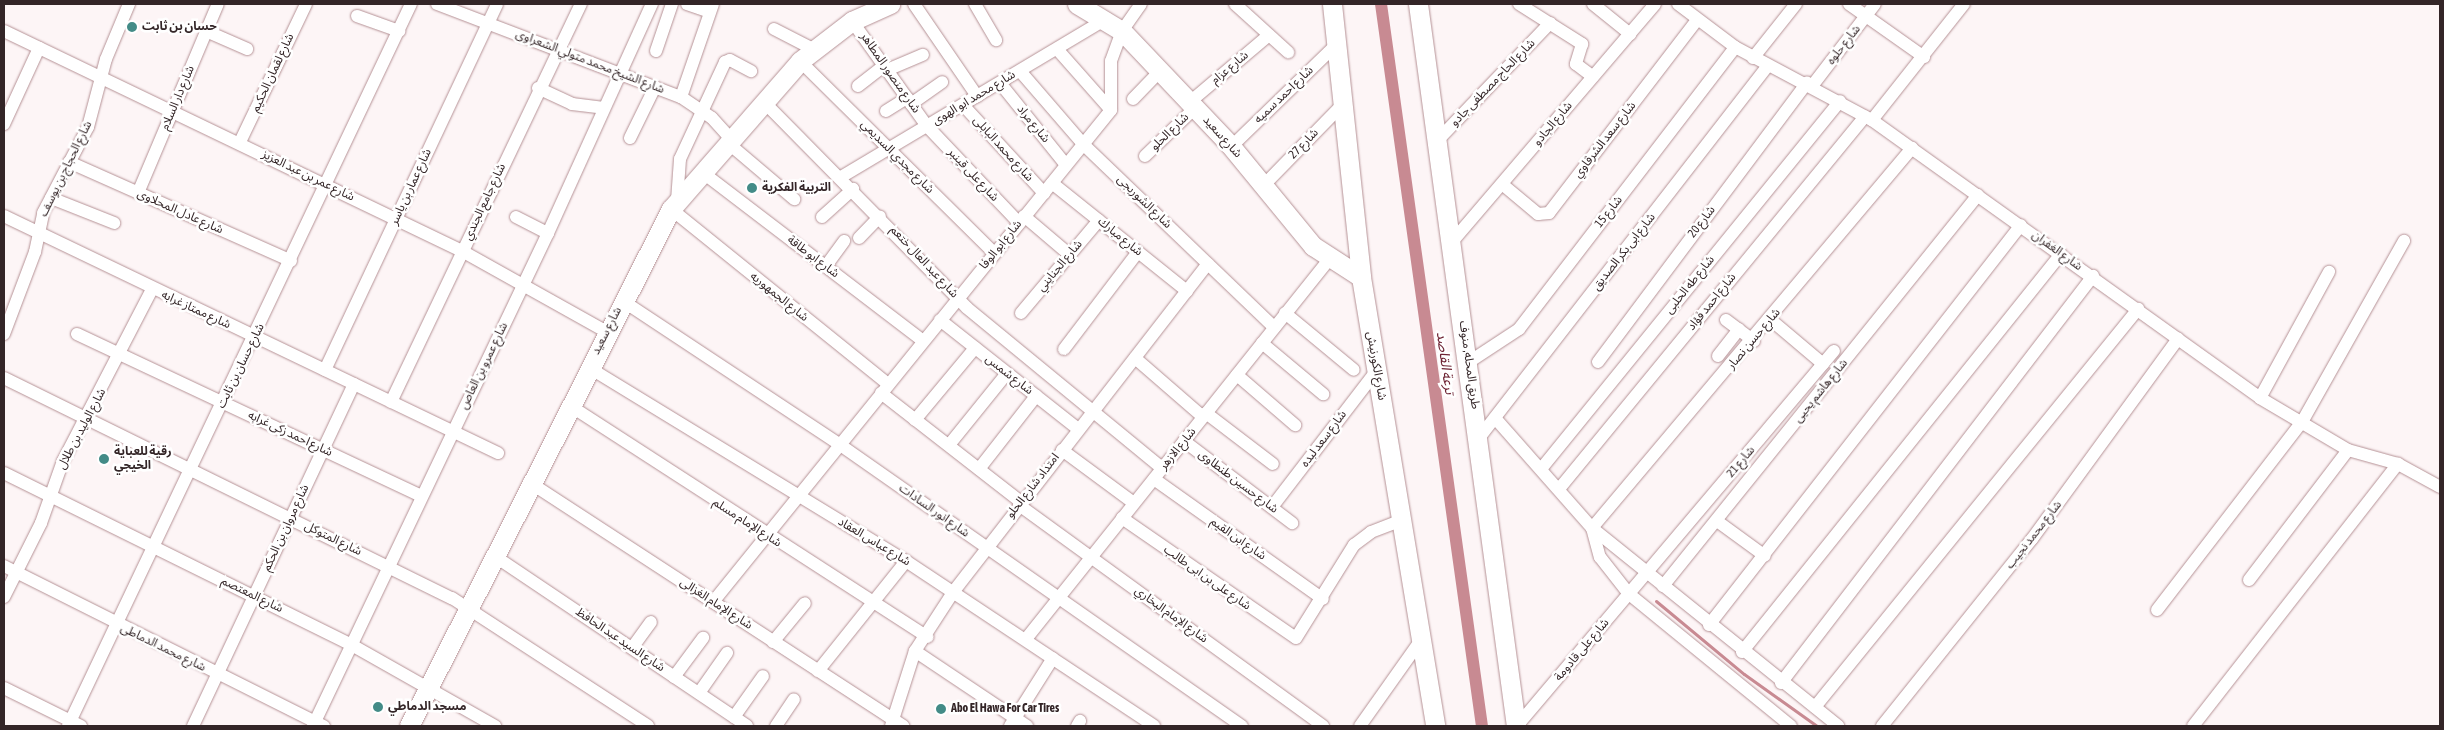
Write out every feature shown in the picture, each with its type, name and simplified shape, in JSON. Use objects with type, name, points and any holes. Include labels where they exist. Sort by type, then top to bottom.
[{"type":"main road","name":"شارع سعيد","points":[[409,726],[529,482],[674,205],[807,55],[852,21],[890,4]]},
{"type":"main road","name":"شارع سعيد","points":[[1077,4],[1106,19],[1122,31],[1161,70],[1173,91],[1193,104],[1232,146],[1329,259],[1361,277]]},
{"type":"main road","name":"شارع الكورنيش","points":[[1332,4],[1361,277],[1435,726]]},
{"type":"main road","name":"طريق المحله, منوف","points":[[1418,4],[1436,142],[1469,362],[1516,726]]},
{"type":"street","name":"شارع الحجاج بن يوسف","points":[[4,334],[35,252],[38,232],[51,198],[88,127],[104,78],[106,59],[129,4]]},
{"type":"street","name":"شارع دار السلام","points":[[138,193],[218,4]]},
{"type":"street","name":"شارع لقمان الحكيم","points":[[240,142],[306,4]]},
{"type":"street","name":"شارع حسان بن ثابت","points":[[73,724],[116,624],[328,185],[412,4]]},
{"type":"street","name":"شارع الشيخ محمد متولي الشعراوى","points":[[437,4],[681,97],[701,109],[730,141],[794,199]]},
{"type":"street","name":"شارع عمار بن ياسر","points":[[325,370],[497,4]]},
{"type":"street","name":"شارع جامع الجندي","points":[[391,402],[556,50],[581,4]]},
{"type":"street","name":"شارع عمرو بن العاص","points":[[317,725],[350,644],[548,233],[652,4]]},
{"type":"street","points":[[656,51],[672,4]]},
{"type":"street","points":[[681,97],[712,8],[687,4]]},
{"type":"street","points":[[914,4],[977,96]]},
{"type":"street","points":[[975,4],[996,40]]},
{"type":"street","points":[[1111,110],[1110,70],[1122,31],[1141,4]]},
{"type":"street","points":[[1235,4],[1288,52]]},
{"type":"street","points":[[1519,4],[1583,45],[1576,64],[1593,77]]},
{"type":"street","points":[[1593,4],[1630,34]]},
{"type":"street","name":"شارع الجادو","points":[[1451,243],[1655,4]]},
{"type":"street","name":"شارع الغفران","points":[[1678,4],[1697,20],[1753,58],[1809,84],[1869,118],[2093,276],[2260,398],[2348,450],[2398,464],[2440,487]]},
{"type":"street","points":[[1753,58],[1796,4]]},
{"type":"street","points":[[1849,4],[1924,57]]},
{"type":"street","name":"شارع حلوه","points":[[1809,84],[1876,4]]},
{"type":"street","name":"شارع احمد فؤاد","points":[[1559,489],[1869,118],[1924,57],[1964,4]]},
{"type":"street","points":[[357,16],[399,31]]},
{"type":"street","name":"شارع محمد ابو الهوى","points":[[841,177],[1106,19]]},
{"type":"street","name":"شارع سعد الشرقاوي","points":[[1502,184],[1538,214],[1549,213],[1697,20]]},
{"type":"street","name":"شارع منصور المطاهر","points":[[852,21],[927,126]]},
{"type":"street","name":"شارع الحاج مصطفى جادو","points":[[1436,142],[1550,23]]},
{"type":"street","name":"شارع مجدي السديمي","points":[[774,29],[807,55],[888,149],[994,253]]},
{"type":"street","name":"شارع عمر بن عبد العزيز","points":[[4,31],[396,218],[523,284],[606,332]]},
{"type":"street","points":[[206,31],[247,49]]},
{"type":"street","name":"شارع عزام","points":[[1193,104],[1269,34]]},
{"type":"street","name":"شارع احمد سميه","points":[[1232,146],[1337,44]]},
{"type":"street","name":"شارع 15","points":[[1469,362],[1518,329],[1735,47]]},
{"type":"street","points":[[4,124],[39,48]]},
{"type":"street","points":[[1057,49],[1111,110]]},
{"type":"street","points":[[858,86],[886,68],[922,55]]},
{"type":"street","points":[[674,205],[680,158],[701,109],[727,60],[752,71]]},
{"type":"street","name":"شارع ابى بكر الصديق","points":[[1479,438],[1768,66]]},
{"type":"street","points":[[1133,99],[1161,70]]},
{"type":"street","name":"شارع الشوربجى","points":[[1020,71],[1083,144],[1274,327]]},
{"type":"street","points":[[886,111],[942,82]]},
{"type":"street","name":"شارع مراد","points":[[1000,83],[1066,165]]},
{"type":"street","name":"شارع 20","points":[[1598,362],[1809,84]]},
{"type":"street","points":[[630,138],[655,87]]},
{"type":"street","points":[[538,88],[572,104],[604,108]]},
{"type":"street","name":"شارع طه الحلبى","points":[[1541,469],[1840,101]]},
{"type":"street","name":"شارع عبد العال ختعم","points":[[764,102],[880,216],[958,297],[1162,468]]},
{"type":"street","name":"شارع 27","points":[[1264,185],[1344,103]]},
{"type":"street","name":"شارع الحلو","points":[[1145,156],[1193,104]]},
{"type":"street","name":"شارع محمد البابلى","points":[[963,105],[1044,193]]},
{"type":"street","name":"شارع ابو الوفا","points":[[713,602],[1111,110]]},
{"type":"street","name":"شارع على قينبر","points":[[927,126],[1022,220],[1070,254]]},
{"type":"street","name":"شارع حسن نصار","points":[[1592,528],[1754,341],[1912,148]]},
{"type":"street","name":"شارع عادل المحلاوى","points":[[69,162],[291,261]]},
{"type":"street","name":"شارع ابو طاقة","points":[[702,172],[923,341]]},
{"type":"street","name":"شارع مبارك","points":[[1052,182],[1187,291]]},
{"type":"street","points":[[822,217],[853,189]]},
{"type":"street","name":"شارع هاشم يحيى","points":[[1663,586],[1978,195]]},
{"type":"street","points":[[51,198],[114,223]]},
{"type":"street","name":"شارع الجمهوريه","points":[[674,205],[884,389],[915,420],[1020,503]]},
{"type":"street","name":"شارع ممتاز غرابه","points":[[4,216],[152,289],[498,453]]},
{"type":"street","points":[[859,238],[880,216]]},
{"type":"street","points":[[516,217],[548,233]]},
{"type":"street","name":"شارع الجنايني","points":[[1021,313],[1099,220]]},
{"type":"street","points":[[1709,625],[1765,556],[2021,225]]},
{"type":"street","points":[[826,266],[844,241]]},
{"type":"street","points":[[2157,610],[2302,422],[2404,241]]},
{"type":"street","points":[[1064,349],[1138,252]]},
{"type":"street","points":[[1742,652],[2061,254]]},
{"type":"street","name":"شارع الازهر","points":[[1026,639],[1329,259]]},
{"type":"street","name":"امتداد شارع الحلو","points":[[896,724],[915,651],[926,637],[954,591],[986,546],[1208,264]]},
{"type":"street","points":[[2260,398],[2329,272]]},
{"type":"street","points":[[1781,683],[2093,276]]},
{"type":"street","name":"شارع الوليد بن طلال","points":[[4,597],[87,419],[152,289]]},
{"type":"street","name":"شارع انور السادات","points":[[623,301],[839,444],[986,546],[1226,722],[1242,726]]},
{"type":"street","points":[[1815,707],[2138,309]]},
{"type":"street","points":[[1285,314],[1354,370]]},
{"type":"street","name":"شارع شمس","points":[[940,320],[1078,430]]},
{"type":"street","points":[[1726,320],[1754,341]]},
{"type":"street","points":[[1771,320],[1823,364]]},
{"type":"street","points":[[1718,356],[1738,329]]},
{"type":"street","name":"شارع احمد زكى غرابه","points":[[77,334],[421,496]]},
{"type":"street","name":"شارع محمد نجيب","points":[[1882,726],[2032,538],[2178,339]]},
{"type":"street","points":[[1262,343],[1323,394]]},
{"type":"street","points":[[915,420],[974,348]]},
{"type":"street","name":"شارع 21","points":[[1647,572],[1834,351]]},
{"type":"street","points":[[1135,358],[1205,415],[1273,464]]},
{"type":"street","name":"شارع عباس العقاد","points":[[588,367],[954,591],[1026,639],[1146,724]]},
{"type":"street","name":"شارع سعد لبده","points":[[1272,507],[1376,370]]},
{"type":"street","points":[[949,445],[1007,374]]},
{"type":"street","points":[[1237,375],[1295,425]]},
{"type":"street","name":"شارع المتوكل","points":[[4,378],[388,565],[467,606],[648,726]]},
{"type":"street","name":"شارع مروان بن الحكم","points":[[192,726],[354,384]]},
{"type":"street","points":[[979,469],[1036,396]]},
{"type":"street","name":"شارع الإمام مسلم","points":[[569,405],[766,536],[926,637]]},
{"type":"street","points":[[1495,418],[1592,528],[1742,652],[1838,726]]},
{"type":"street","name":"شارع حسين طنطاوى","points":[[1184,441],[1292,523]]},
{"type":"street","points":[[1062,450],[1134,503]]},
{"type":"street","points":[[2249,580],[2348,450]]},
{"type":"street","points":[[2193,726],[2398,464]]},
{"type":"street","name":"شارع المعتصم","points":[[4,473],[350,644],[428,686],[495,726]]},
{"type":"street","name":"شارع ابن القيم","points":[[1154,479],[1323,599]]},
{"type":"street","name":"شارع الإمام الغزالى","points":[[529,482],[896,724]]},
{"type":"street","name":"شارع الإمام البخاري","points":[[1020,503],[1323,726]]},
{"type":"street","name":"شارع على بن ابى طالب","points":[[1122,518],[1292,637],[1301,635],[1323,599]]},
{"type":"street","points":[[1323,599],[1354,544],[1371,532],[1402,520]]},
{"type":"street","points":[[1717,521],[1765,556]]},
{"type":"street","points":[[1592,528],[1600,557],[1629,594],[1791,726]]},
{"type":"street","name":"شارع السيد عبد الحافظ","points":[[493,555],[747,726]]},
{"type":"street","points":[[818,671],[906,561]]},
{"type":"street","name":"شارع محمد الدماطى","points":[[4,566],[317,725]]},
{"type":"street","name":"شارع على قادومة","points":[[1516,726],[1647,572]]},
{"type":"street","points":[[773,642],[805,603]]},
{"type":"street","points":[[632,648],[650,622]]},
{"type":"street","points":[[674,677],[703,638]]},
{"type":"street","points":[[1360,726],[1421,640]]},
{"type":"street","points":[[915,651],[1013,722],[1027,726]]},
{"type":"street","points":[[699,693],[727,653]]},
{"type":"street","points":[[1013,722],[1053,658]]},
{"type":"street","points":[[734,717],[763,676]]},
{"type":"street","points":[[4,688],[73,724]]},
{"type":"street","points":[[776,726],[794,699]]},
{"type":"waterway","name":"ترعة القاصد","points":[[1381,4],[1482,726]]},
{"type":"waterway","points":[[1656,601],[1744,674],[1817,726]]},
{"type":"place","name":"حسان بن ثابت","points":[[132,27]]},
{"type":"place","name":"التربية الفكرية","points":[[752,188]]},
{"type":"place","name":"رقية للعباية الخيجي","points":[[104,459]]},
{"type":"place","name":"مسجد الدماطي","points":[[378,707]]},
{"type":"place","name":"Abo El Hawa For Car Tires","points":[[941,709]]}]
